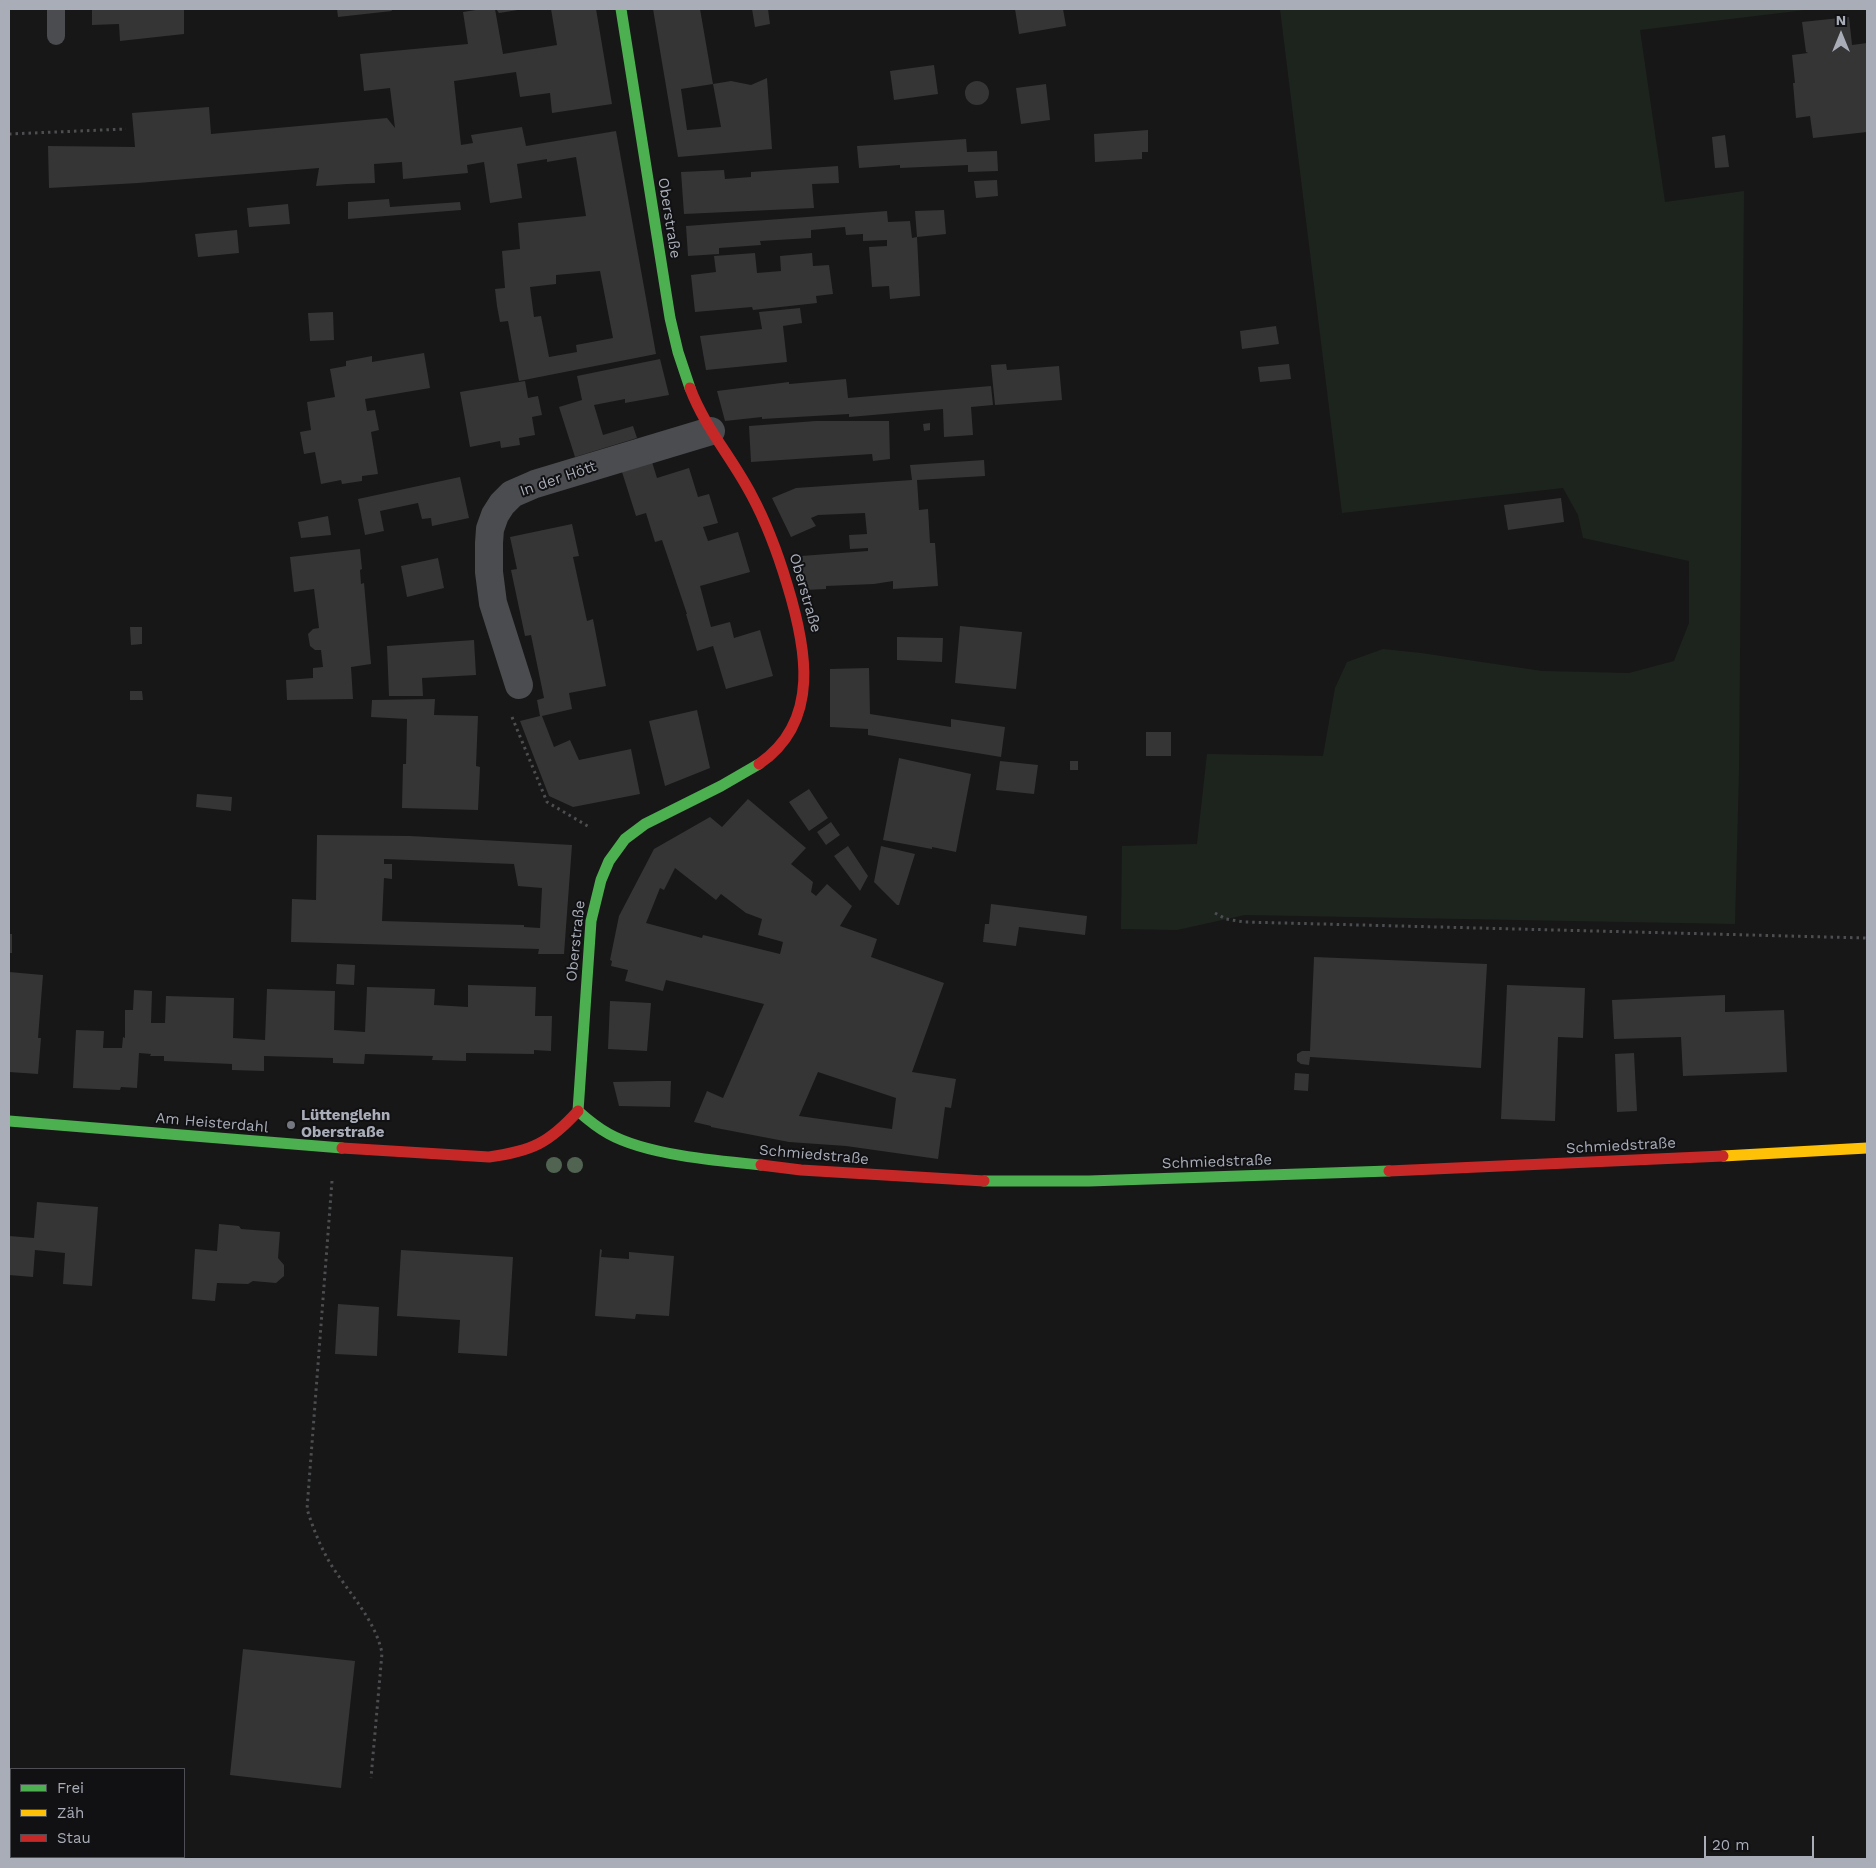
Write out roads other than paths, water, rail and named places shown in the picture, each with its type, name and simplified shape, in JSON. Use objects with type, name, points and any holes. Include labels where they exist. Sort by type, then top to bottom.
[{"type":"street","name":"Oberstraße","points":[[578,1112],[590,928],[596,894],[610,860],[620,845],[646,823],[732,781],[761,764],[775,751],[788,734],[798,715],[806,671],[803,641],[780,559],[758,507],[711,431],[693,397],[684,374],[671,325],[621,9]]},
{"type":"street","name":"In der Hött","points":[[518,685],[490,589],[490,529],[495,515],[502,504],[512,494],[535,484],[711,431]]},
{"type":"street","name":"Am Heisterdahl","points":[[9,1121],[334,1148],[489,1157],[530,1149],[549,1140],[578,1112]]},
{"type":"street","name":"Schmiedstraße","points":[[578,1112],[593,1124],[612,1135],[638,1145],[671,1153],[801,1170],[969,1181],[1054,1182],[1305,1174],[1541,1165],[1867,1148]]},
{"type":"lane","points":[[56,9],[56,36]]},
{"type":"place","name":"Lüttenglehn Oberstraße","points":[[291,1125]]}]
